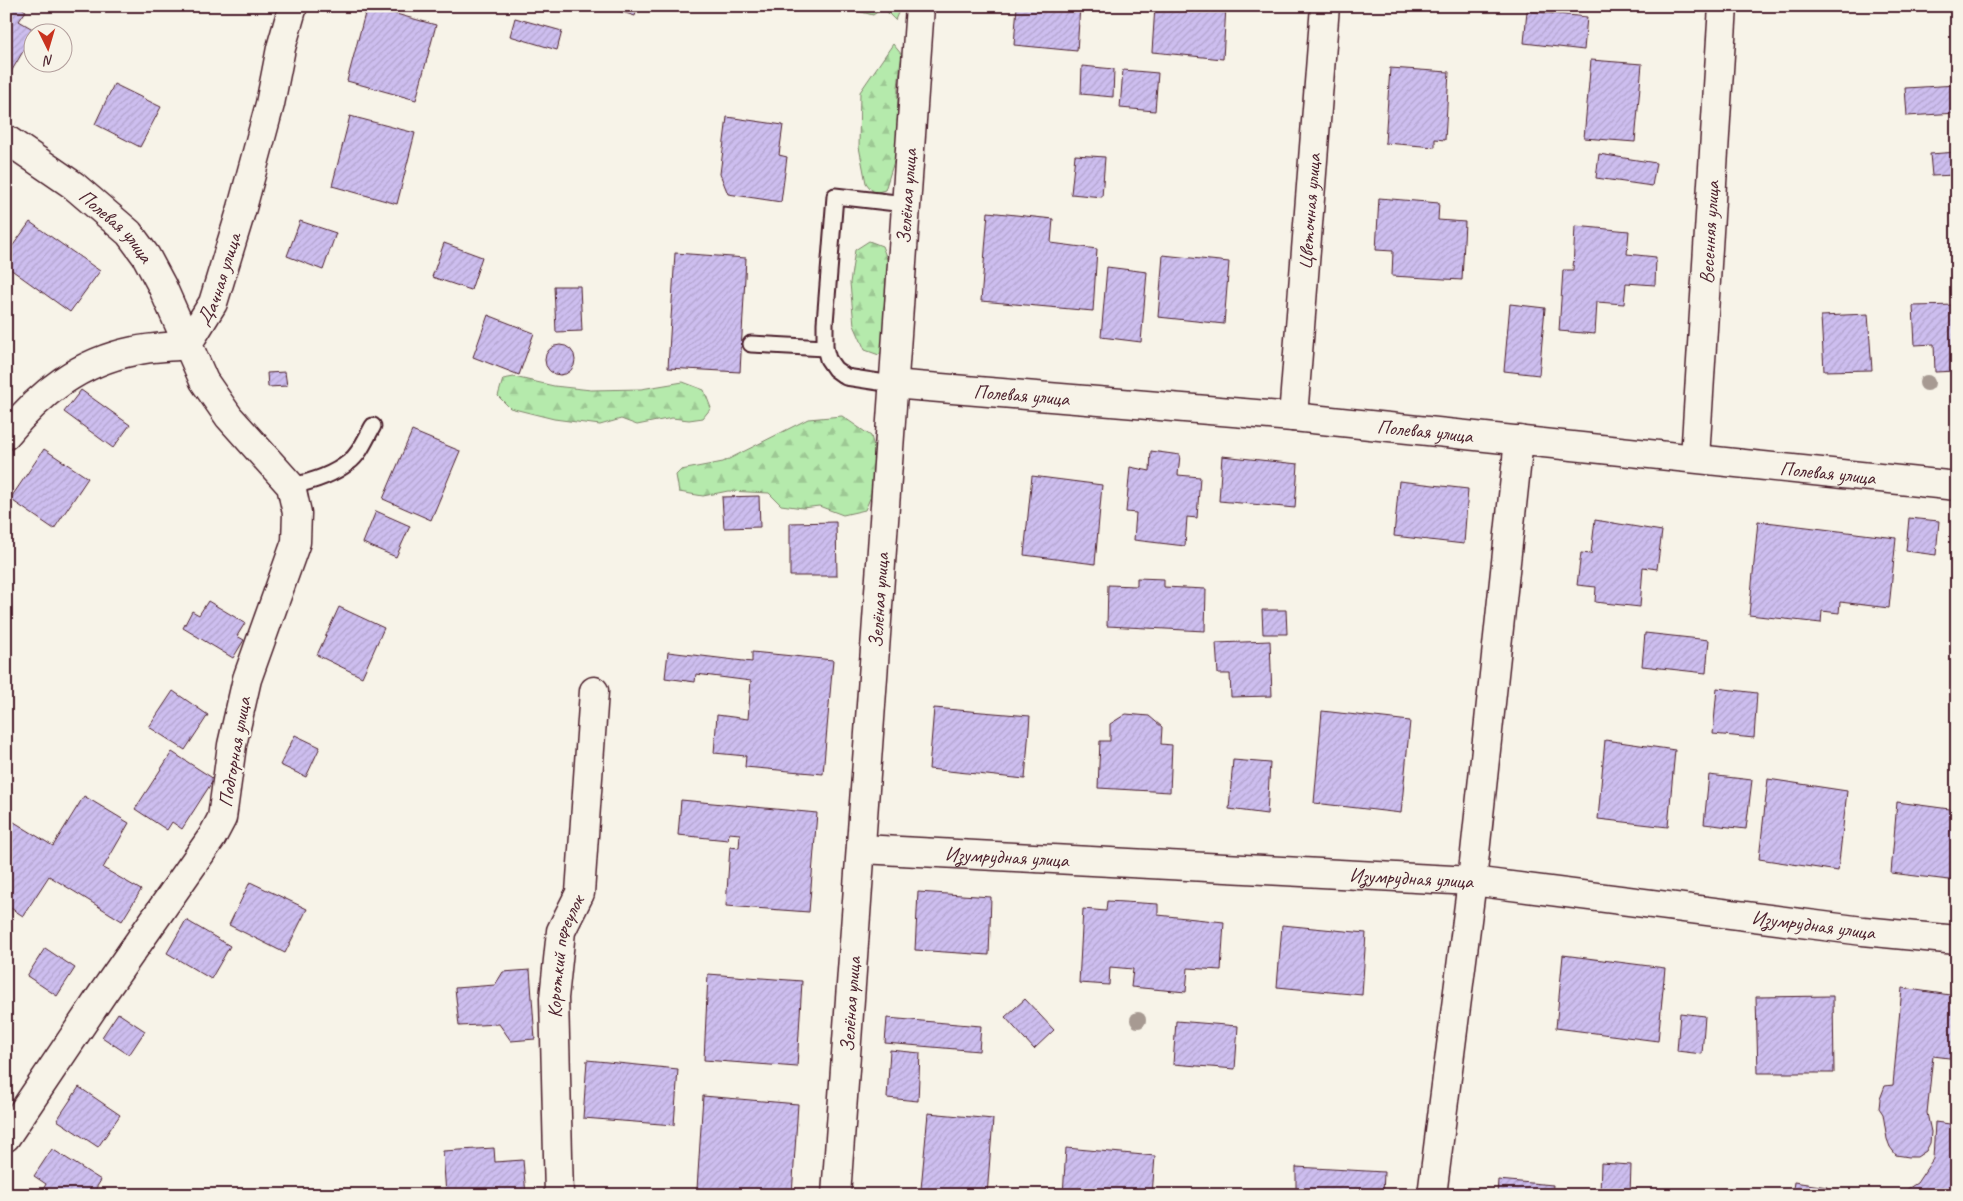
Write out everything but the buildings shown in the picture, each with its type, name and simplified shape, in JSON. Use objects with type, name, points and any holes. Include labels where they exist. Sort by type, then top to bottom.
[{"type":"street","name":"Дачная улица","points":[[6,435],[24,413],[59,382],[96,362],[135,351],[187,345],[213,302],[270,104],[281,48],[293,6]]},
{"type":"street","name":"Зелёная улица","points":[[836,1195],[862,850],[892,384],[920,6]]},
{"type":"street","name":"Цветочная улица","points":[[1293,417],[1324,6]]},
{"type":"street","name":"Весенняя улица","points":[[1695,458],[1723,6]]},
{"type":"street","name":"Полевая улица","points":[[6,139],[73,185],[128,233],[146,256],[162,286],[187,345]]},
{"type":"street","name":"Подгорная улица","points":[[6,1137],[103,993],[212,837],[222,818],[232,745],[248,678],[296,542],[297,513],[291,486],[228,417],[204,381],[187,345]]},
{"type":"street","name":"Полевая улица","points":[[892,384],[1293,417],[1957,486]]},
{"type":"street","points":[[1432,1195],[1472,881],[1519,440]]},
{"type":"street","name":"Короткий переулок","points":[[559,1195],[554,998],[561,931],[580,893],[594,691]]},
{"type":"street","name":"Изумрудная улица","points":[[862,850],[1472,881],[1863,931],[1957,940]]},
{"type":"lane","points":[[892,384],[846,377],[835,369],[828,359],[825,348],[825,323],[835,196],[905,204]]},
{"type":"lane","points":[[751,344],[825,348]]},
{"type":"lane","points":[[291,486],[309,482],[350,462],[361,449],[372,426]]},
{"type":"green space","points":[[853,6],[901,6],[895,20],[883,8],[873,15],[854,10]]},
{"type":"green space","points":[[893,44],[902,55],[898,87],[897,152],[885,190],[874,193],[866,183],[859,147],[860,92]]},
{"type":"green space","points":[[869,241],[882,246],[889,264],[889,341],[879,355],[865,350],[854,325],[850,283],[855,250]]},
{"type":"green space","points":[[514,377],[554,386],[591,390],[641,389],[683,382],[704,390],[711,408],[703,418],[689,420],[672,418],[637,425],[621,419],[600,425],[554,419],[510,408],[498,396],[503,379]]},
{"type":"green space","points":[[842,416],[871,436],[878,461],[874,489],[865,510],[843,515],[819,506],[803,508],[781,505],[769,493],[728,491],[703,496],[679,492],[676,475],[681,470],[723,462],[808,419]]}]
